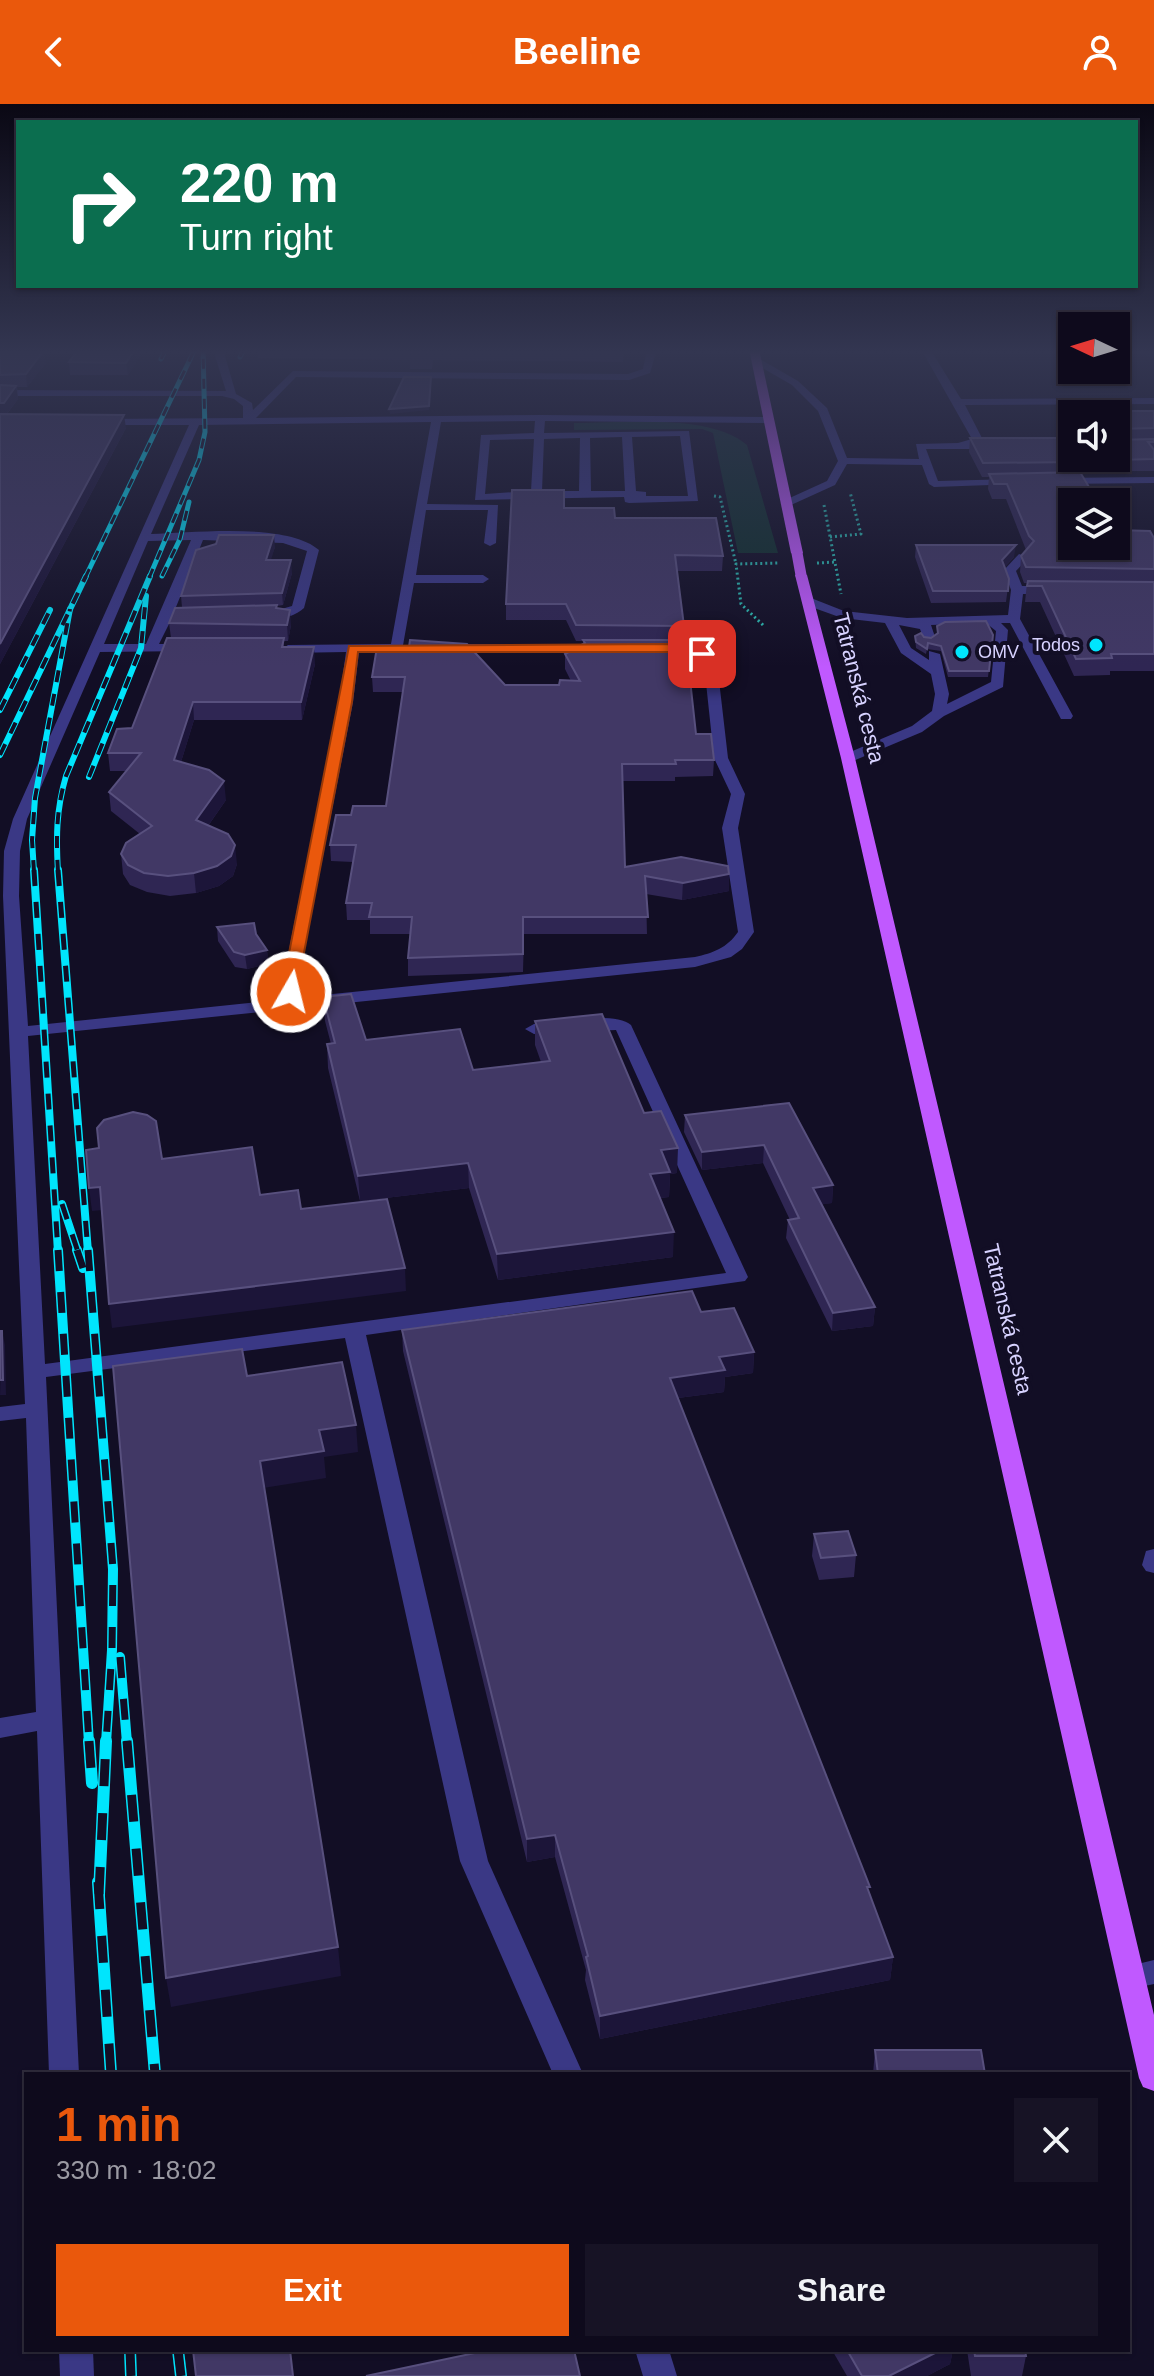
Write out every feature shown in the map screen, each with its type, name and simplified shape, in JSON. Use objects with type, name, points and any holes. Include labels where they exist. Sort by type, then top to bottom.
[{"type":"main road","name":"Tatranská cesta","points":[[777,455],[807,601],[848,758],[1142,1974],[1154,2078]]},
{"type":"lane","points":[[64,2072],[20,1032],[11,896],[12,851],[22,815],[180,455]]},
{"type":"lane","points":[[413,648],[409,579],[430,455]]},
{"type":"lane","points":[[483,455],[479,498],[536,494],[694,494],[688,455]]},
{"type":"lane","points":[[536,494],[538,455]]},
{"type":"lane","points":[[585,455],[585,494]]},
{"type":"lane","points":[[628,455],[631,494]]},
{"type":"lane","points":[[841,455],[843,461]]},
{"type":"lane","points":[[923,455],[934,484],[1028,482]]},
{"type":"lane","points":[[843,461],[926,462]]},
{"type":"lane","points":[[787,503],[831,483],[843,461]]},
{"type":"lane","points":[[1044,482],[1154,480]]},
{"type":"lane","points":[[421,507],[494,507],[490,543]]},
{"type":"lane","points":[[144,538],[285,537],[298,540],[313,550],[298,608],[290,613],[256,616]]},
{"type":"lane","points":[[151,648],[198,538]]},
{"type":"lane","points":[[1023,557],[1010,570],[1017,590],[1014,619],[1066,716]]},
{"type":"lane","points":[[409,579],[483,579]]},
{"type":"lane","points":[[1017,590],[1063,590]]},
{"type":"lane","points":[[807,601],[842,614],[926,627],[929,637]]},
{"type":"lane","points":[[166,616],[211,616]]},
{"type":"lane","points":[[848,758],[917,729],[939,713],[998,684],[1002,630],[989,619]]},
{"type":"lane","points":[[907,622],[1014,619]]},
{"type":"lane","points":[[890,620],[906,650],[939,673]]},
{"type":"lane","points":[[95,648],[207,648]]},
{"type":"lane","points":[[297,1004],[290,984],[346,702],[353,648]]},
{"type":"lane","points":[[20,1032],[695,962],[726,955],[739,945],[746,932],[730,828],[738,794],[721,758],[710,663],[702,654],[688,650],[628,648],[279,649]]},
{"type":"lane","points":[[934,654],[942,694],[939,713]]},
{"type":"lane","points":[[0,815],[22,815]]},
{"type":"lane","points":[[35,1372],[738,1277],[622,1025],[534,1029]]},
{"type":"lane","points":[[354,1330],[474,1861],[567,2072]]},
{"type":"lane","points":[[0,1414],[36,1410]]},
{"type":"lane","points":[[1154,1557],[1154,1565]]},
{"type":"lane","points":[[0,1728],[49,1719]]},
{"type":"lane","points":[[76,2352],[77,2376]]},
{"type":"lane","points":[[653,2352],[660,2376]]},
{"type":"path","points":[[694,494],[720,497],[736,564],[741,604],[763,625]]},
{"type":"path","points":[[823,498],[836,562],[842,614]]},
{"type":"path","points":[[808,563],[836,562]]},
{"type":"path","points":[[736,564],[779,563]]},
{"type":"green space","points":[[718,455],[750,455],[778,553],[738,553]]},
{"type":"building","points":[[0,455],[102,455],[0,644]]},
{"type":"building","points":[[979,455],[1058,455],[1058,462],[983,463]]},
{"type":"building","points":[[1130,455],[1154,455],[1154,459],[1130,460]]},
{"type":"building","points":[[1080,472],[1090,488],[1058,488],[1058,560],[1130,560],[1130,530],[1150,531],[1154,538],[1154,569],[1026,567],[1021,556],[1034,541],[1007,484],[994,484],[989,474]]},
{"type":"building","points":[[512,490],[564,490],[564,508],[614,508],[615,518],[716,518],[723,556],[675,555],[684,626],[576,625],[566,604],[506,604]]},
{"type":"building","points":[[219,535],[274,535],[266,560],[291,560],[282,593],[181,596],[196,550],[216,544]]},
{"type":"building","points":[[916,545],[1016,545],[1002,560],[1009,579],[1008,591],[933,591]]},
{"type":"building","points":[[1028,581],[1154,582],[1154,654],[1111,654],[1112,658],[1076,659],[1042,586],[1027,586]]},
{"type":"building","points":[[277,605],[276,608],[290,610],[287,625],[169,623],[175,608]]},
{"type":"building","points":[[986,621],[993,635],[989,671],[949,671],[941,646],[928,643],[927,649],[916,642],[915,636],[921,633],[931,638],[938,633],[937,626],[945,622]]},
{"type":"building","points":[[167,638],[284,638],[282,647],[314,647],[301,702],[193,702],[174,760],[209,770],[224,781],[196,820],[228,834],[235,845],[231,856],[217,866],[168,876],[144,873],[128,865],[121,854],[126,843],[152,826],[109,792],[141,753],[108,753],[117,729],[132,728]]},
{"type":"building","points":[[410,640],[467,644],[505,685],[559,685],[560,680],[580,681],[565,654],[585,643],[583,640],[668,640],[686,643],[696,734],[711,734],[714,760],[622,764],[625,867],[681,857],[728,866],[729,874],[683,883],[645,876],[648,917],[523,917],[523,954],[408,958],[412,917],[369,917],[372,903],[346,903],[356,845],[330,845],[336,815],[351,815],[353,806],[386,806],[405,677],[372,677],[377,647],[409,647]]},
{"type":"building","points":[[254,923],[256,934],[267,950],[245,955],[234,952],[217,927]]},
{"type":"building","points":[[351,994],[366,1040],[460,1029],[473,1070],[550,1061],[535,1021],[602,1014],[644,1113],[661,1111],[678,1148],[661,1150],[670,1172],[650,1174],[674,1232],[497,1254],[468,1163],[358,1176],[327,1044],[335,1043],[323,997]]},
{"type":"building","points":[[789,1103],[833,1185],[813,1188],[875,1307],[833,1313],[788,1220],[799,1218],[764,1145],[702,1152],[685,1115]]},
{"type":"building","points":[[133,1112],[156,1121],[162,1159],[252,1147],[260,1195],[298,1190],[301,1209],[387,1199],[405,1268],[109,1304],[100,1187],[89,1188],[86,1150],[99,1148],[97,1128],[104,1120]]},
{"type":"building","points":[[692,1291],[701,1312],[734,1308],[754,1352],[719,1357],[725,1370],[670,1378],[870,1887],[867,1887],[893,1957],[600,2016],[588,1956],[555,1835],[527,1839],[402,1330]]},
{"type":"building","points":[[2,1331],[3,1380],[0,1380]]},
{"type":"building","points":[[242,1349],[247,1376],[342,1362],[356,1425],[319,1430],[324,1451],[260,1461],[338,1947],[166,1978],[113,1366]]},
{"type":"building","points":[[848,1531],[856,1555],[821,1558],[814,1534]]},
{"type":"building","points":[[875,2050],[981,2050],[985,2072],[878,2072]]},
{"type":"building","points":[[193,2352],[290,2352],[293,2376],[196,2376]]},
{"type":"building","points":[[480,2352],[574,2352],[580,2376],[366,2376]]},
{"type":"building","points":[[848,2352],[937,2352],[889,2376],[862,2376]]},
{"type":"building","points":[[974,2352],[1025,2352],[1026,2356],[975,2356]]},
{"type":"railway","points":[[85,578],[144,455]]},
{"type":"railway","points":[[149,578],[200,455]]},
{"type":"railway","points":[[162,576],[180,539],[189,502]]},
{"type":"railway","points":[[70,609],[86,576]]},
{"type":"railway","points":[[58,872],[58,824],[66,776],[150,576]]},
{"type":"railway","points":[[89,777],[141,648],[146,596]]},
{"type":"railway","points":[[0,755],[70,609]]},
{"type":"railway","points":[[34,872],[32,840],[35,798],[70,609]]},
{"type":"railway","points":[[0,710],[50,610]]},
{"type":"railway","points":[[34,870],[58,1252]]},
{"type":"railway","points":[[58,870],[88,1252]]},
{"type":"railway","points":[[62,1204],[78,1252]]},
{"type":"railway","points":[[58,1250],[89,1743]]},
{"type":"railway","points":[[77,1250],[83,1268]]},
{"type":"railway","points":[[88,1250],[113,1569],[106,1743]]},
{"type":"railway","points":[[120,1657],[127,1743]]},
{"type":"railway","points":[[89,1741],[92,1783]]},
{"type":"railway","points":[[99,1894],[106,1741]]},
{"type":"railway","points":[[127,1741],[155,2072]]},
{"type":"railway","points":[[98,1882],[111,2072]]},
{"type":"railway","points":[[130,2352],[131,2376]]},
{"type":"railway","points":[[178,2352],[181,2376]]},
{"type":"place","name":"Todos","points":[[1096,645]]},
{"type":"place","name":"OMV","points":[[962,652]]},
{"type":"route","points":[[291,992],[290,984],[346,702],[353,648],[668,648],[702,654]]}]
